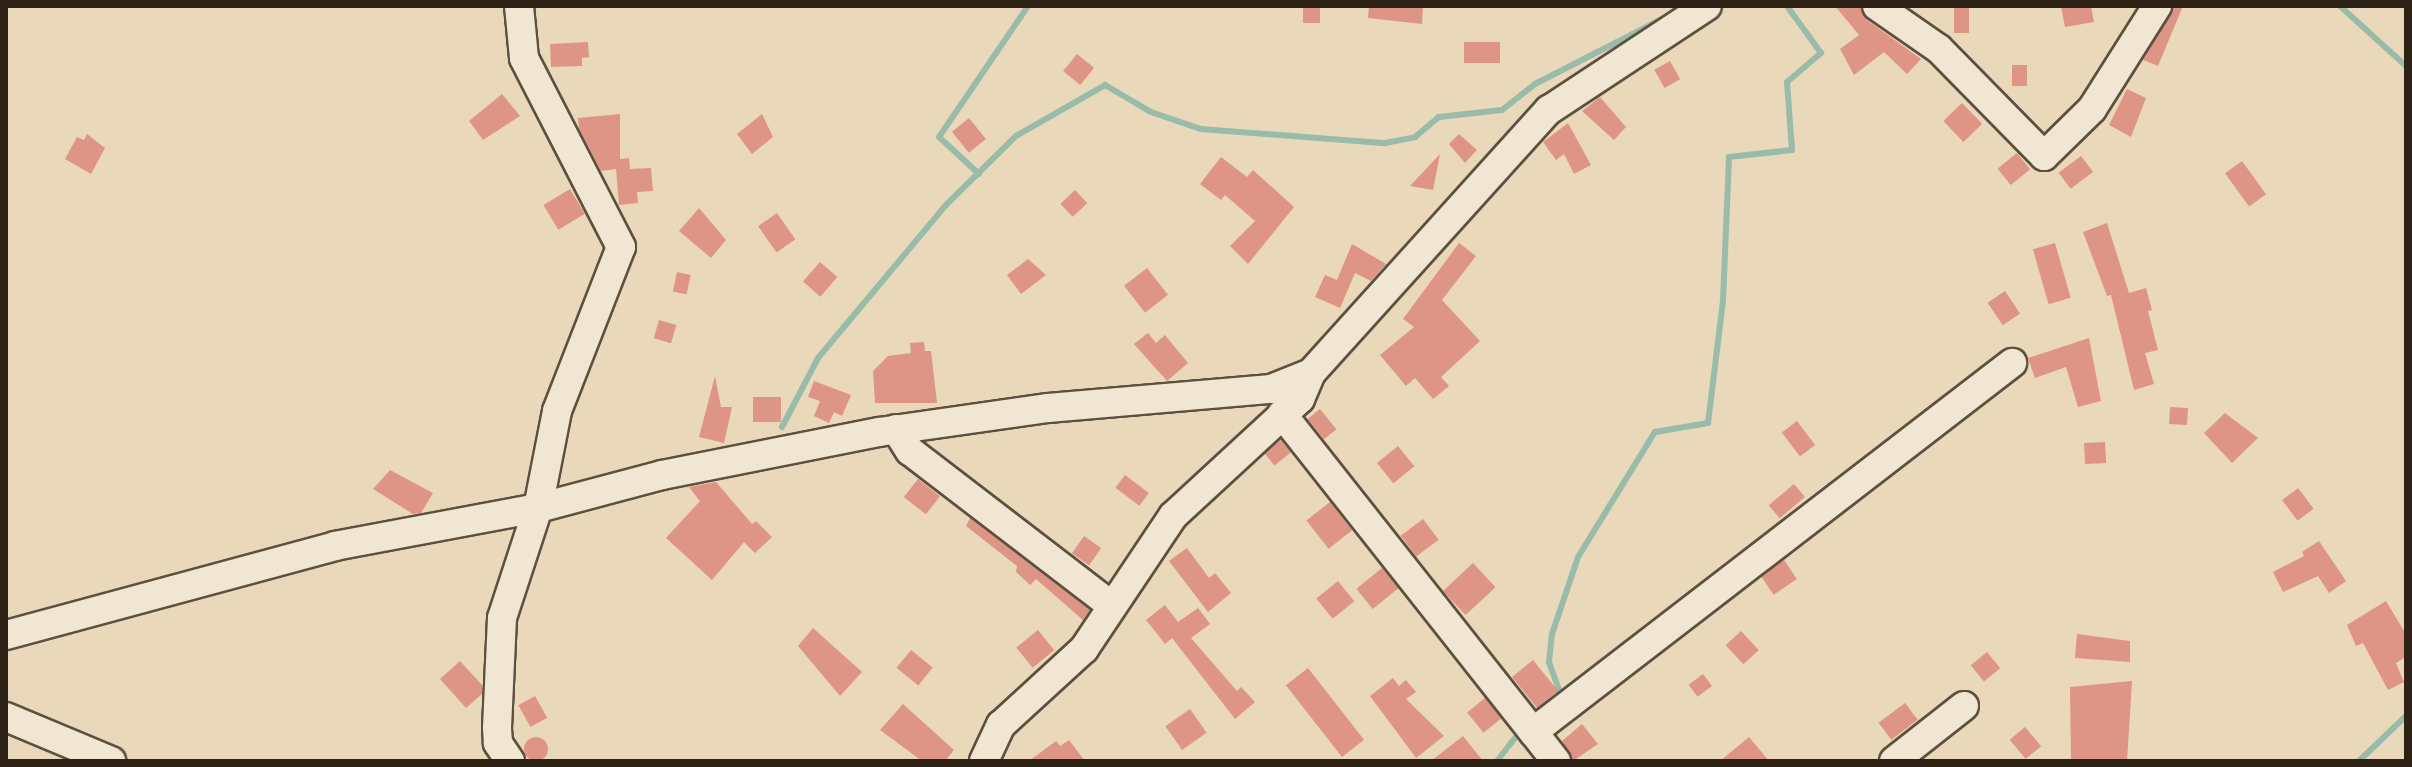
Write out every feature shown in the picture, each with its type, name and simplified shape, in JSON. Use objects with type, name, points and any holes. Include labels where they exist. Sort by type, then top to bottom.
[{"type":"street","points":[[510,761],[498,743],[497,728],[502,618],[538,508],[557,411],[621,247],[524,58],[519,6]]},
{"type":"street","points":[[984,761],[1001,725],[1084,649],[1173,516],[1300,399],[1311,373],[1549,110],[1707,6]]},
{"type":"street","points":[[1877,6],[1939,49],[2044,156],[2092,109],[2157,6]]},
{"type":"street","points":[[1533,732],[2012,363]]},
{"type":"street","points":[[6,635],[335,546],[538,508],[662,475],[896,429],[1048,408],[1271,389],[1311,373]]},
{"type":"street","points":[[1282,414],[1556,761]]},
{"type":"street","points":[[896,429],[910,451],[1111,605]]},
{"type":"street","points":[[1894,761],[1964,706]]},
{"type":"street","points":[[6,717],[111,761]]},
{"type":"building","points":[[1303,6],[1320,6],[1320,23],[1303,23]]},
{"type":"building","points":[[1369,6],[1423,6],[1422,24],[1368,18]]},
{"type":"building","points":[[1835,6],[1860,6],[1867,20],[1921,59],[1907,74],[1884,52],[1854,75],[1840,49],[1859,35]]},
{"type":"building","points":[[1954,6],[1969,6],[1969,33],[1954,33]]},
{"type":"building","points":[[2061,6],[2091,6],[2094,22],[2065,27]]},
{"type":"building","points":[[2174,6],[2183,6],[2158,66],[2143,60]]},
{"type":"building","points":[[588,42],[589,57],[582,58],[582,66],[551,67],[550,44]]},
{"type":"building","points":[[1464,42],[1500,42],[1500,63],[1464,63]]},
{"type":"building","points":[[1077,54],[1094,68],[1080,85],[1063,71]]},
{"type":"building","points":[[1670,61],[1680,79],[1664,88],[1654,70]]},
{"type":"building","points":[[2012,65],[2027,65],[2027,86],[2012,86]]},
{"type":"building","points":[[2127,89],[2146,98],[2131,137],[2109,125]]},
{"type":"building","points":[[502,94],[520,116],[483,140],[469,121]]},
{"type":"building","points":[[1600,97],[1626,127],[1614,140],[1582,111]]},
{"type":"building","points":[[1962,103],[1982,124],[1963,142],[1943,121]]},
{"type":"building","points":[[620,114],[620,159],[629,158],[630,169],[651,168],[653,191],[637,192],[638,203],[619,205],[616,169],[601,171],[579,129],[578,118]]},
{"type":"building","points":[[762,114],[773,137],[752,154],[737,134]]},
{"type":"building","points":[[969,118],[986,139],[969,153],[952,132]]},
{"type":"building","points":[[1568,123],[1591,165],[1574,174],[1564,154],[1556,160],[1543,142]]},
{"type":"building","points":[[87,134],[105,148],[91,174],[65,159],[77,137],[84,140]]},
{"type":"building","points":[[1459,134],[1477,150],[1465,163],[1449,144]]},
{"type":"building","points":[[2017,153],[2030,169],[2011,185],[1998,169]]},
{"type":"building","points":[[1440,154],[1433,190],[1410,186]]},
{"type":"building","points":[[2081,156],[2093,172],[2071,189],[2059,173]]},
{"type":"building","points":[[1221,157],[1247,177],[1253,170],[1294,207],[1248,264],[1230,246],[1255,221],[1225,195],[1221,200],[1200,184]]},
{"type":"building","points":[[2242,161],[2266,194],[2249,207],[2225,173]]},
{"type":"building","points":[[570,189],[585,214],[558,230],[543,205]]},
{"type":"building","points":[[1075,190],[1087,203],[1073,217],[1060,204]]},
{"type":"building","points":[[699,208],[726,240],[711,258],[679,231]]},
{"type":"building","points":[[777,213],[795,239],[777,252],[758,226]]},
{"type":"building","points":[[2107,223],[2129,293],[2146,288],[2152,310],[2148,311],[2158,350],[2145,353],[2154,384],[2134,390],[2111,295],[2107,296],[2083,232]]},
{"type":"building","points":[[1459,243],[1476,256],[1442,300],[1480,341],[1441,377],[1449,386],[1433,399],[1415,378],[1406,386],[1380,355],[1414,327],[1403,319]]},
{"type":"building","points":[[2055,243],[2071,298],[2049,304],[2033,249]]},
{"type":"building","points":[[1352,244],[1386,264],[1371,281],[1355,273],[1340,308],[1315,297],[1325,275],[1337,280]]},
{"type":"building","points":[[1028,259],[1046,275],[1021,294],[1007,275]]},
{"type":"building","points":[[820,262],[837,277],[820,297],[803,282]]},
{"type":"building","points":[[1147,268],[1168,295],[1145,313],[1124,286]]},
{"type":"building","points":[[677,272],[691,275],[687,294],[673,292]]},
{"type":"building","points":[[2005,291],[2020,313],[2003,325],[1988,303]]},
{"type":"building","points":[[659,320],[676,325],[671,343],[654,338]]},
{"type":"building","points":[[1148,333],[1156,343],[1165,335],[1188,363],[1167,381],[1134,344]]},
{"type":"building","points":[[2089,338],[2101,401],[2078,407],[2066,367],[2035,378],[2028,358]]},
{"type":"building","points":[[924,342],[925,351],[931,351],[937,403],[875,403],[873,371],[888,356],[911,353],[910,343]]},
{"type":"building","points":[[715,376],[721,407],[732,407],[724,443],[699,437]]},
{"type":"building","points":[[814,381],[851,395],[842,416],[834,412],[829,423],[814,416],[820,401],[808,397]]},
{"type":"building","points":[[753,397],[781,397],[781,422],[753,422]]},
{"type":"building","points":[[2170,407],[2188,408],[2187,425],[2169,424]]},
{"type":"building","points":[[1320,409],[1336,429],[1324,439],[1308,419]]},
{"type":"building","points":[[2225,413],[2258,438],[2232,463],[2204,433]]},
{"type":"building","points":[[1797,421],[1815,445],[1800,456],[1782,432]]},
{"type":"building","points":[[1281,440],[1291,453],[1274,466],[1264,453]]},
{"type":"building","points":[[2105,442],[2106,463],[2085,464],[2084,443]]},
{"type":"building","points":[[1398,446],[1414,466],[1393,483],[1377,463]]},
{"type":"building","points":[[390,470],[433,493],[421,513],[413,514],[373,489]]},
{"type":"building","points":[[1125,475],[1149,493],[1139,506],[1115,488]]},
{"type":"building","points":[[918,479],[940,496],[926,514],[904,497]]},
{"type":"building","points":[[716,482],[752,524],[756,521],[772,537],[755,553],[744,542],[712,580],[666,538],[700,501],[689,487]]},
{"type":"building","points":[[1794,484],[1805,497],[1780,518],[1769,505]]},
{"type":"building","points":[[2298,488],[2314,509],[2298,521],[2282,500]]},
{"type":"building","points":[[1330,502],[1352,530],[1329,549],[1306,520]]},
{"type":"building","points":[[970,518],[1090,610],[1083,620],[1036,579],[1030,585],[1016,572],[1017,566],[966,526]]},
{"type":"building","points":[[1423,519],[1439,540],[1416,557],[1401,536]]},
{"type":"building","points":[[1084,536],[1101,548],[1089,565],[1072,553]]},
{"type":"building","points":[[2319,541],[2346,581],[2329,593],[2318,576],[2283,592],[2273,572],[2304,556],[2302,552]]},
{"type":"building","points":[[1187,548],[1209,578],[1215,573],[1231,593],[1208,612],[1169,561]]},
{"type":"building","points":[[1784,560],[1797,579],[1774,595],[1761,576]]},
{"type":"building","points":[[1473,563],[1496,587],[1466,615],[1443,591]]},
{"type":"building","points":[[1382,568],[1398,588],[1373,609],[1356,589]]},
{"type":"building","points":[[1338,581],[1354,601],[1333,619],[1316,599]]},
{"type":"building","points":[[2386,601],[2406,634],[2406,657],[2396,663],[2404,682],[2388,690],[2363,643],[2356,646],[2347,625]]},
{"type":"building","points":[[1165,605],[1178,622],[1198,608],[1210,624],[1191,638],[1237,691],[1241,687],[1255,702],[1235,719],[1172,638],[1165,644],[1146,620]]},
{"type":"building","points":[[813,628],[862,672],[840,696],[798,646]]},
{"type":"building","points":[[1038,630],[1054,650],[1033,668],[1016,648]]},
{"type":"building","points":[[1741,631],[1759,650],[1743,664],[1726,645]]},
{"type":"building","points":[[2077,634],[2130,641],[2130,662],[2075,658]]},
{"type":"building","points":[[911,650],[933,668],[918,685],[897,668]]},
{"type":"building","points":[[1987,652],[2000,668],[1984,682],[1971,665]]},
{"type":"building","points":[[1533,660],[1558,691],[1537,708],[1512,677]]},
{"type":"building","points":[[460,661],[482,685],[482,694],[466,708],[440,679]]},
{"type":"building","points":[[1308,668],[1364,740],[1342,757],[1286,685]]},
{"type":"building","points":[[1703,674],[1712,686],[1698,697],[1689,685]]},
{"type":"building","points":[[1393,678],[1399,686],[1406,680],[1416,692],[1406,699],[1444,736],[1416,758],[1370,696]]},
{"type":"building","points":[[2132,681],[2127,761],[2071,761],[2070,687]]},
{"type":"building","points":[[535,696],[547,718],[531,727],[518,705]]},
{"type":"building","points":[[1485,698],[1501,718],[1483,733],[1467,712]]},
{"type":"building","points":[[1905,703],[1918,720],[1891,740],[1879,723]]},
{"type":"building","points":[[903,704],[954,750],[945,761],[922,761],[880,730]]},
{"type":"building","points":[[1190,709],[1207,733],[1182,750],[1165,726]]},
{"type":"building","points":[[1582,724],[1598,744],[1573,761],[1562,741]]},
{"type":"building","points":[[2025,727],[2041,746],[2026,759],[2010,740]]},
{"type":"building","points":[[1463,736],[1483,761],[1431,761]]},
{"type":"building","points":[[536,737],[544,741],[548,749],[544,757],[536,761],[528,757],[524,749],[528,741]]},
{"type":"building","points":[[1749,737],[1769,761],[1720,761]]},
{"type":"building","points":[[1069,740],[1085,761],[1029,761],[1056,741],[1060,746]]},
{"type":"waterway","points":[[979,174],[939,137],[1028,6]]},
{"type":"waterway","points":[[1562,698],[1549,662],[1552,634],[1578,557],[1655,432],[1708,423],[1723,301],[1729,157],[1792,150],[1787,82],[1821,53],[1787,6]]},
{"type":"waterway","points":[[2340,6],[2406,66]]},
{"type":"waterway","points":[[782,427],[818,358],[946,205],[1016,136],[1105,85],[1151,112],[1201,129],[1385,143],[1415,137],[1439,117],[1502,110],[1535,84],[1664,18]]},
{"type":"waterway","points":[[2359,761],[2406,716]]},
{"type":"waterway","points":[[1497,761],[1522,729]]}]
